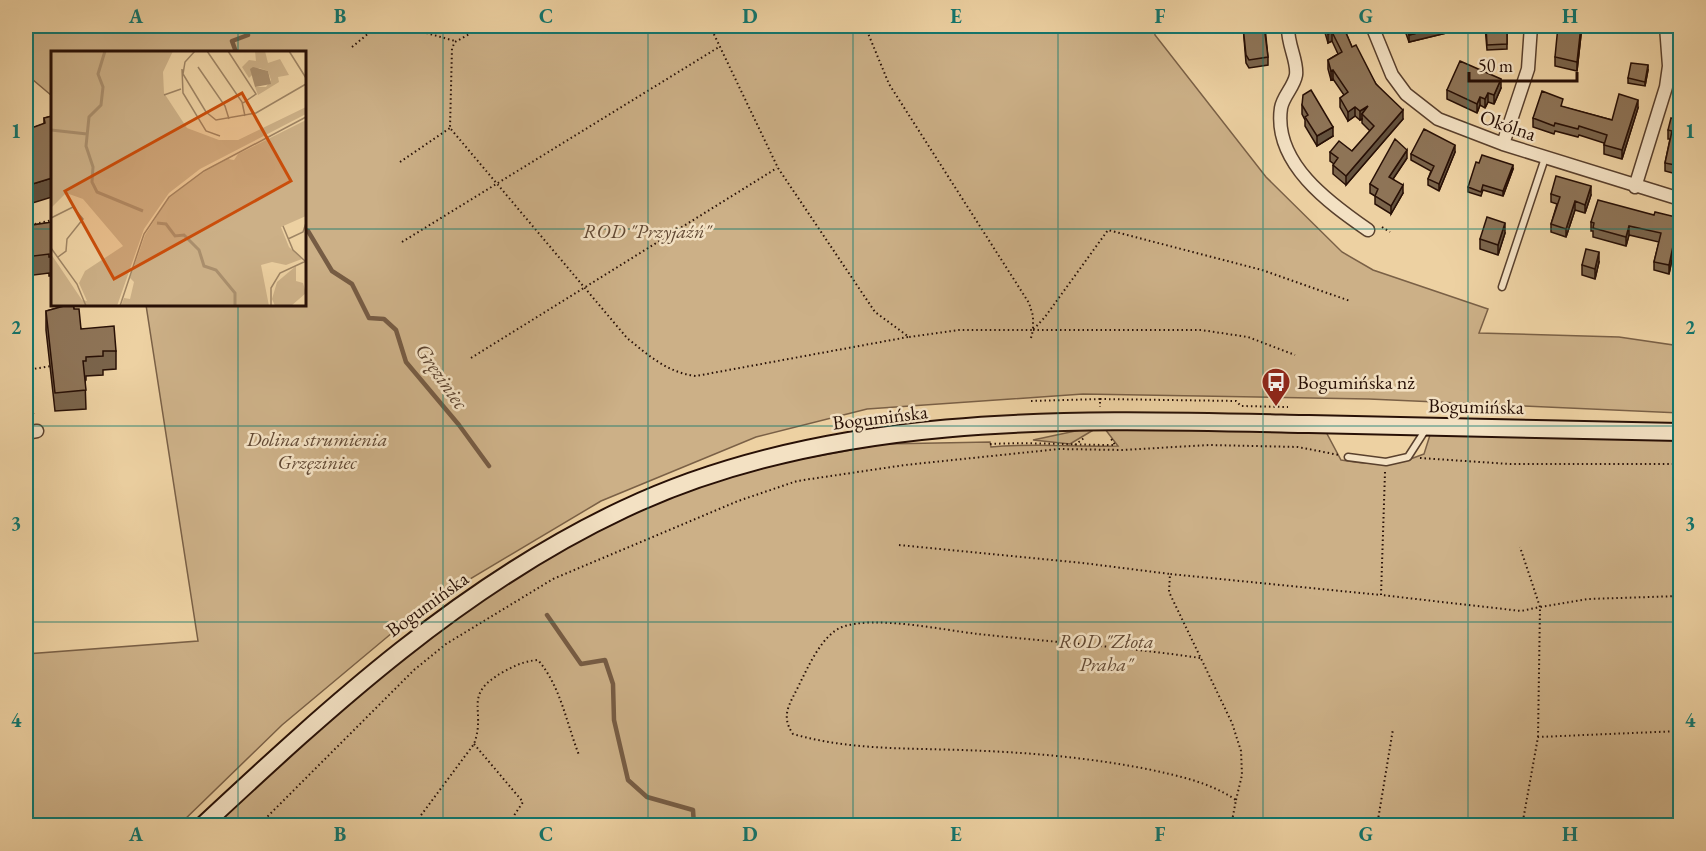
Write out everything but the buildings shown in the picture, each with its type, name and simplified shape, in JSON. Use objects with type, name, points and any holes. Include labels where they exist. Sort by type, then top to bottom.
[{"type":"street","points":[[1288,26],[1289,45],[1296,68],[1294,83],[1281,106],[1281,123],[1287,145],[1301,172],[1316,191],[1368,230]]},
{"type":"street","name":"Okólna","points":[[1372,26],[1392,75],[1416,103],[1446,123],[1545,158],[1680,199]]},
{"type":"street","points":[[1503,144],[1528,69],[1531,26]]},
{"type":"street","points":[[1635,187],[1674,76],[1666,26]]},
{"type":"street","name":"Bogumińska","points":[[202,825],[358,683],[404,646],[478,593],[564,540],[625,508],[739,465],[873,438],[1021,425],[1136,421],[1680,432]]},
{"type":"lane","points":[[1502,287],[1545,158]]},
{"type":"lane","points":[[1347,457],[1386,462],[1408,457],[1428,426]]},
{"type":"path","points":[[484,26],[455,42],[450,58],[450,128],[627,338],[655,360],[682,375],[696,376],[959,330],[1201,330],[1248,337],[1295,355]]},
{"type":"path","points":[[710,26],[778,168],[875,312],[909,337]]},
{"type":"path","points":[[865,26],[888,84],[1029,303],[1033,316],[1031,338]]},
{"type":"path","points":[[352,47],[375,28],[411,27],[455,42]]},
{"type":"path","points":[[402,242],[719,47]]},
{"type":"path","points":[[400,162],[450,128]]},
{"type":"path","points":[[471,358],[778,168]]},
{"type":"path","points":[[26,226],[51,220]]},
{"type":"path","points":[[1381,226],[1390,232]]},
{"type":"path","points":[[1033,330],[1108,230],[1262,270],[1350,301]]},
{"type":"path","points":[[26,370],[53,366]]},
{"type":"path","points":[[26,382],[33,432]]},
{"type":"path","points":[[1031,400],[1203,398],[1236,401],[1241,406],[1288,407]]},
{"type":"path","points":[[1100,413],[1101,399]]},
{"type":"path","points":[[990,444],[1033,442],[1115,445],[1106,433]]},
{"type":"path","points":[[1075,445],[1086,437]]},
{"type":"path","points":[[258,825],[414,670],[446,644],[553,579],[748,497],[797,481],[905,465],[1059,449],[1122,450],[1209,445],[1298,447],[1347,457]]},
{"type":"path","points":[[1408,457],[1510,464],[1680,464]]},
{"type":"path","points":[[1381,596],[1384,480]]},
{"type":"path","points":[[899,545],[1521,611],[1588,599],[1680,596]]},
{"type":"path","points":[[1520,547],[1540,607],[1538,737],[1522,825]]},
{"type":"path","points":[[1170,574],[1169,592],[1200,658],[1220,693],[1241,751],[1242,776],[1231,825]]},
{"type":"path","points":[[1200,658],[1107,645],[898,624],[861,624],[840,627],[825,640],[787,710],[786,723],[794,734],[838,745],[880,750],[961,750],[1059,757],[1123,765],[1194,779],[1236,800]]},
{"type":"path","points":[[413,825],[474,744],[478,732],[477,702],[485,682],[526,660],[538,660],[547,671],[563,706],[579,754]]},
{"type":"path","points":[[1377,825],[1393,729]]},
{"type":"path","points":[[1538,737],[1680,731]]},
{"type":"path","points":[[474,744],[523,802],[507,825]]},
{"type":"green space","name":"ROD \"Przyjaźń\"","points":[[26,26],[1154,26],[1155,35],[1266,177],[1342,252],[1373,270],[1488,309],[1479,333],[1619,337],[1680,346],[1680,413],[1369,399],[1083,394],[867,409],[756,437],[601,501],[423,607],[282,725],[179,825],[26,825],[26,654],[198,641],[146,306],[306,306],[306,51],[51,51],[51,95],[26,74]]},
{"type":"green space","points":[[1095,429],[1070,444],[1033,440],[1080,430]]},
{"type":"green space","name":"ROD \"Złota Praha\"","points":[[1105,429],[1326,432],[1341,460],[1363,463],[1403,461],[1424,454],[1430,435],[1680,440],[1680,825],[214,826],[338,710],[475,603],[557,553],[627,515],[701,485],[790,461],[884,444],[990,442],[991,447],[1118,446]]},
{"type":"waterway","name":"Gręziniec","points":[[236,51],[232,41],[248,35],[246,26]]},
{"type":"waterway","name":"Gręziniec","points":[[306,230],[332,271],[352,284],[369,318],[384,319],[396,330],[406,362],[459,425],[489,466]]},
{"type":"waterway","name":"Gręziniec","points":[[547,615],[581,664],[605,660],[613,684],[614,720],[628,780],[647,797],[693,810],[694,826]]},
{"type":"place","name":"Bogumińska nż","points":[[1276,408]]},
{"type":"park label","name":"Dolina strumienia Grzęziniec","points":[[317,450]]}]
